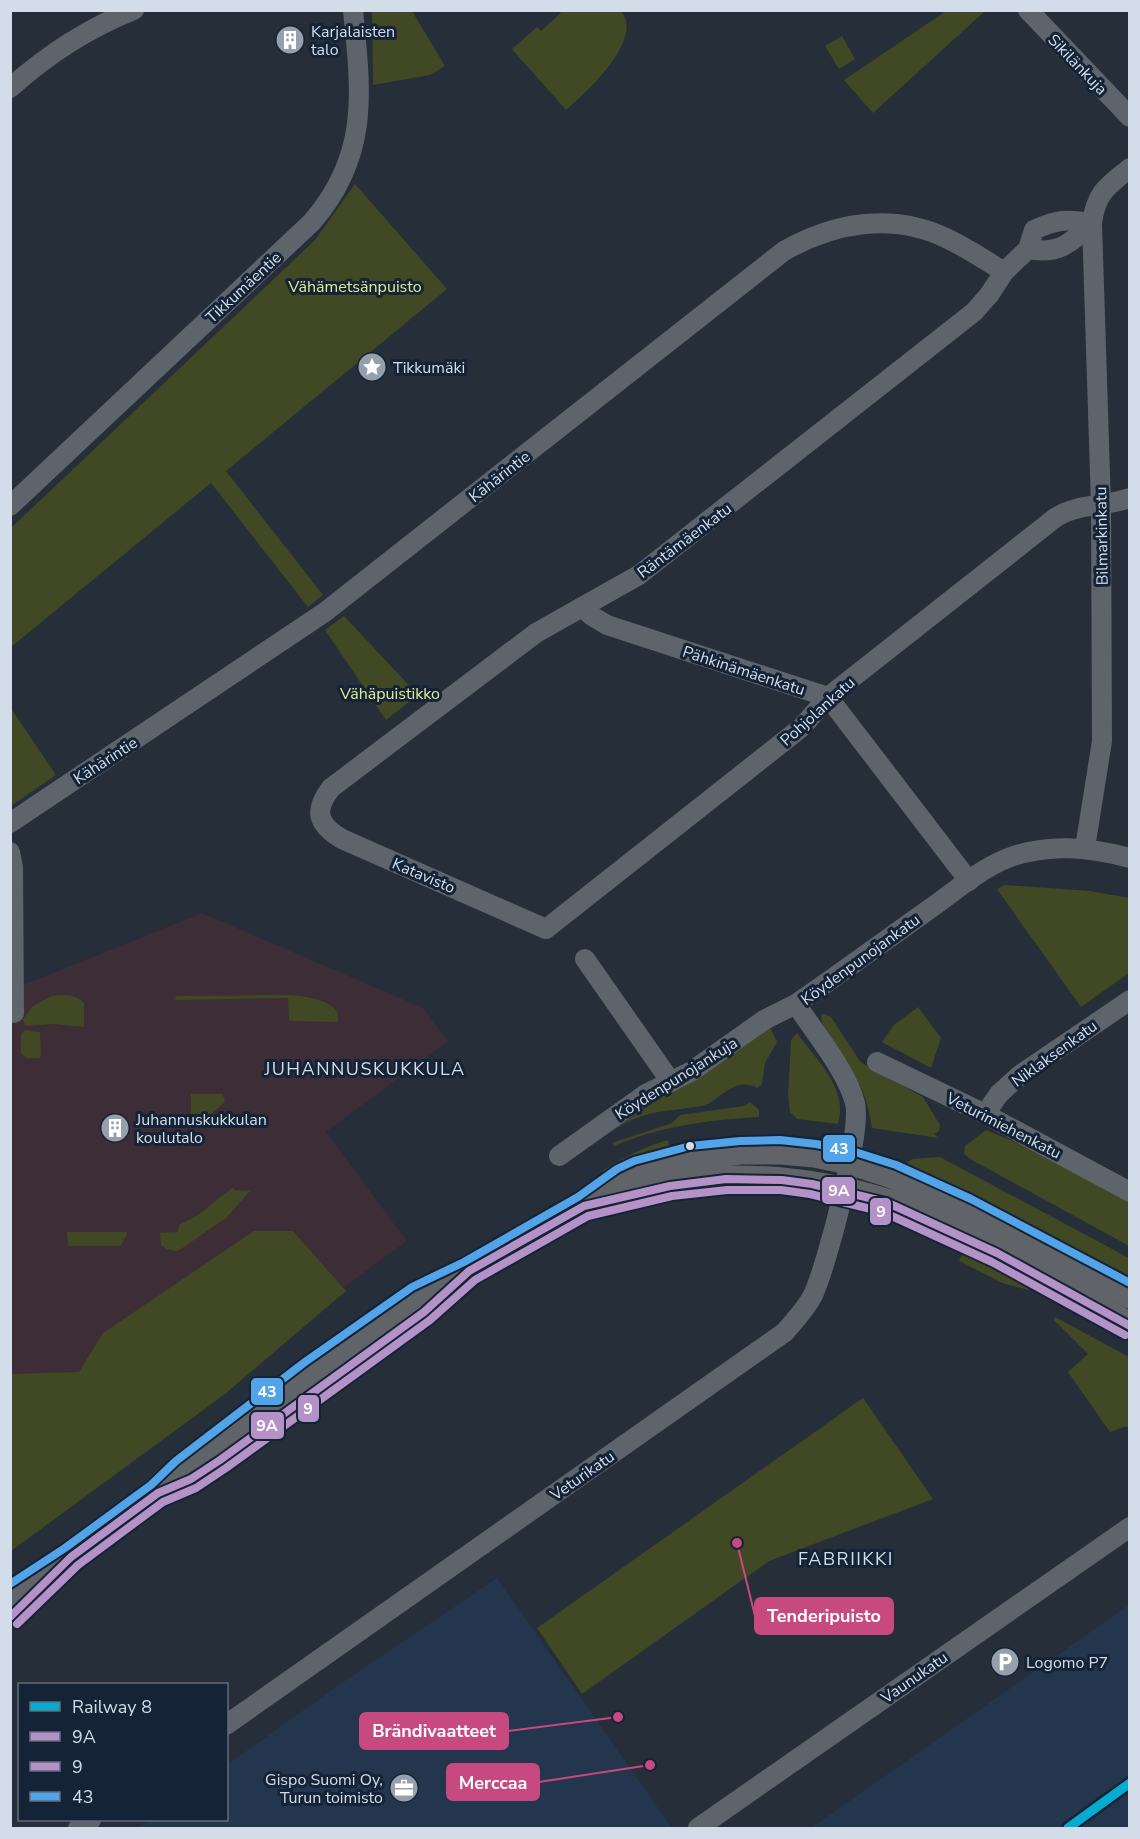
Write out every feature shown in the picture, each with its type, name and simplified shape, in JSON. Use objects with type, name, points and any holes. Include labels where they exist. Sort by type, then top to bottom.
[{"type":"main road","points":[[10,1597],[71,1557],[158,1493],[182,1469],[311,1370],[418,1296],[469,1271],[584,1206],[621,1179],[638,1171],[693,1156],[741,1150],[780,1151],[814,1154],[849,1161],[892,1175],[967,1209],[1130,1295]]},
{"type":"main road","points":[[584,1206],[669,1186],[726,1179],[782,1180],[812,1184],[886,1202],[937,1224],[997,1253],[1130,1326]]},
{"type":"main road","points":[[10,1617],[33,1597],[71,1557]]},
{"type":"street","points":[[10,88],[31,69],[63,46],[134,10]]},
{"type":"street","name":"Tikkumäentie","points":[[10,506],[312,222],[329,202],[349,163],[357,128],[359,75],[353,10]]},
{"type":"street","name":"Sikilänkuja","points":[[1028,10],[1130,117]]},
{"type":"street","points":[[1028,249],[1044,252],[1070,243],[1092,223],[1094,209],[1106,186],[1130,168]]},
{"type":"street","name":"Räntämäenkatu","points":[[321,805],[331,788],[536,633],[639,575],[974,312],[1004,272],[1028,249],[1034,230],[1064,219],[1092,223]]},
{"type":"street","name":"Kähärintie","points":[[10,823],[325,612],[784,251],[805,239],[851,225],[895,223],[914,226],[946,238],[1004,272]]},
{"type":"street","name":"Bilmarkinkatu","points":[[1085,848],[1102,741],[1101,505],[1092,223]]},
{"type":"street","name":"Pohjolankatu","points":[[546,929],[802,727],[828,698],[1055,518],[1068,511],[1130,498]]},
{"type":"street","name":"Pähkinämäenkatu","points":[[582,607],[607,625],[828,698],[969,880]]},
{"type":"street","name":"Katavisto","points":[[321,805],[322,823],[329,832],[546,929]]},
{"type":"street","name":"Köydenpunojankatu","points":[[849,1161],[856,1119],[854,1101],[838,1067],[796,1004],[969,880],[1007,858],[1044,849],[1085,848],[1130,858]]},
{"type":"street","points":[[10,852],[13,867],[14,1013]]},
{"type":"street","points":[[585,959],[671,1082]]},
{"type":"street","name":"Niklaksenkatu","points":[[985,1114],[999,1094],[1020,1075],[1130,1000]]},
{"type":"street","name":"Köydenpunojankuja","points":[[559,1156],[646,1094],[692,1071],[764,1020],[796,1004]]},
{"type":"street","name":"Veturimiehenkatu","points":[[877,1062],[985,1114],[1130,1192]]},
{"type":"street","name":"Veturikatu","points":[[228,1724],[785,1332],[813,1296],[824,1267],[849,1161]]},
{"type":"street","name":"Vaunukatu","points":[[698,1828],[1130,1527]]},
{"type":"shaded area","points":[[202,913],[423,1008],[448,1041],[326,1132],[407,1241],[324,1302],[11,1392],[11,990]]},
{"type":"shaded area","points":[[497,1578],[672,1828],[137,1828],[148,1821],[228,1821],[228,1764],[336,1687]]},
{"type":"shaded area","points":[[1129,1605],[1129,1828],[811,1828]]},
{"type":"green space","points":[[372,11],[412,11],[445,66],[430,75],[373,85]]},
{"type":"green space","points":[[559,11],[621,11],[626,23],[625,36],[619,50],[599,79],[566,110],[512,49],[537,27],[541,31],[561,13]]},
{"type":"green space","points":[[946,11],[985,11],[873,113],[844,80]]},
{"type":"green space","points":[[842,36],[855,59],[839,69],[825,46]]},
{"type":"green space","name":"Vähämetsänpuisto","points":[[355,184],[447,289],[226,471],[323,595],[308,607],[211,483],[11,647],[11,528],[315,240]]},
{"type":"green space","name":"Vähäpuistikko","points":[[344,616],[418,695],[386,720],[325,630]]},
{"type":"green space","points":[[10,707],[56,775],[11,806],[10,806]]},
{"type":"green space","points":[[1004,885],[1090,891],[1129,898],[1129,973],[1081,1007],[997,889]]},
{"type":"green space","points":[[292,995],[329,1004],[338,1015],[338,1022],[289,1021],[288,998],[175,1000],[176,996]]},
{"type":"green space","points":[[51,996],[69,996],[81,1000],[84,1003],[84,1027],[53,1024],[25,1026],[23,1019],[33,1006]]},
{"type":"green space","points":[[918,1007],[941,1038],[931,1068],[882,1042],[894,1025]]},
{"type":"green space","points":[[821,1015],[831,1017],[860,1061],[923,1097],[940,1125],[939,1131],[934,1134],[938,1138],[872,1128],[862,1089],[826,1034]]},
{"type":"green space","points":[[770,1027],[777,1042],[765,1063],[762,1084],[757,1088],[750,1085],[737,1086],[708,1104],[645,1115],[623,1124],[595,1142],[647,1107],[646,1101]]},
{"type":"green space","points":[[25,1030],[40,1032],[41,1055],[39,1058],[26,1058],[21,1053],[21,1034]]},
{"type":"green space","points":[[797,1033],[829,1075],[835,1087],[840,1111],[838,1124],[797,1119],[790,1112],[788,1096],[791,1040]]},
{"type":"green space","points":[[191,1094],[223,1094],[225,1102],[199,1124],[191,1117]]},
{"type":"green space","points":[[750,1102],[759,1110],[759,1117],[685,1125],[649,1133],[614,1146],[612,1143],[672,1123],[680,1115],[744,1106]]},
{"type":"green space","points":[[986,1130],[1027,1147],[1129,1202],[1129,1246],[964,1154],[965,1146]]},
{"type":"green space","points":[[668,1140],[671,1152],[604,1175],[602,1171],[618,1161]]},
{"type":"green space","points":[[940,1157],[1129,1258],[1129,1283],[906,1171],[908,1162],[912,1159]]},
{"type":"green space","points":[[232,1188],[250,1191],[226,1218],[178,1251],[166,1249],[161,1245],[160,1233],[178,1232],[179,1225],[198,1215]]},
{"type":"green space","points":[[254,1231],[293,1231],[346,1291],[225,1394],[11,1551],[11,1374],[79,1372],[103,1333]]},
{"type":"green space","points":[[67,1232],[127,1232],[127,1235],[120,1246],[68,1246]]},
{"type":"green space","points":[[964,1250],[1031,1286],[1029,1290],[1002,1283],[959,1261]]},
{"type":"green space","points":[[1055,1317],[1129,1357],[1129,1427],[1110,1432],[1068,1372],[1088,1354],[1054,1320]]},
{"type":"green space","points":[[863,1398],[933,1499],[769,1561],[582,1694],[537,1628]]},
{"type":"rail line","name":"8","points":[[1068,1828],[1130,1783]]},
{"type":"transit line","name":"43","points":[[10,1584],[65,1548],[151,1485],[176,1461],[305,1362],[412,1287],[464,1262],[578,1197],[617,1169],[634,1161],[690,1146],[740,1141],[780,1140],[852,1151],[896,1165],[971,1199],[1130,1283]]},
{"type":"transit line","name":"9A","points":[[10,1617],[71,1557],[158,1493],[191,1479],[220,1460],[424,1312],[469,1271],[584,1206],[670,1186],[726,1179],[782,1180],[812,1184],[886,1202],[997,1253],[1130,1326]]},
{"type":"transit line","name":"9","points":[[17,1624],[78,1565],[163,1502],[196,1488],[226,1468],[430,1320],[475,1280],[588,1216],[672,1196],[727,1190],[781,1190],[810,1194],[883,1212],[992,1262],[1125,1335]]},
{"type":"place","name":"Karjalaisten talo","points":[[290,40]]},
{"type":"place","name":"Tikkumäki","points":[[372,367]]},
{"type":"place","name":"Juhannuskukkulan koulutalo","points":[[115,1128]]},
{"type":"place","name":"Tenderipuisto","points":[[737,1543]]},
{"type":"place","name":"Logomo P7","points":[[1005,1662]]},
{"type":"place","name":"Brändivaatteet","points":[[618,1717]]},
{"type":"place","name":"Merccaa","points":[[650,1765]]},
{"type":"place","name":"Gispo Suomi Oy, Turun toimisto","points":[[404,1788]]},
{"type":"district","name":"JUHANNUSKUKKULA","points":[[365,1069]]},
{"type":"district","name":"FABRIIKKI","points":[[846,1559]]}]
